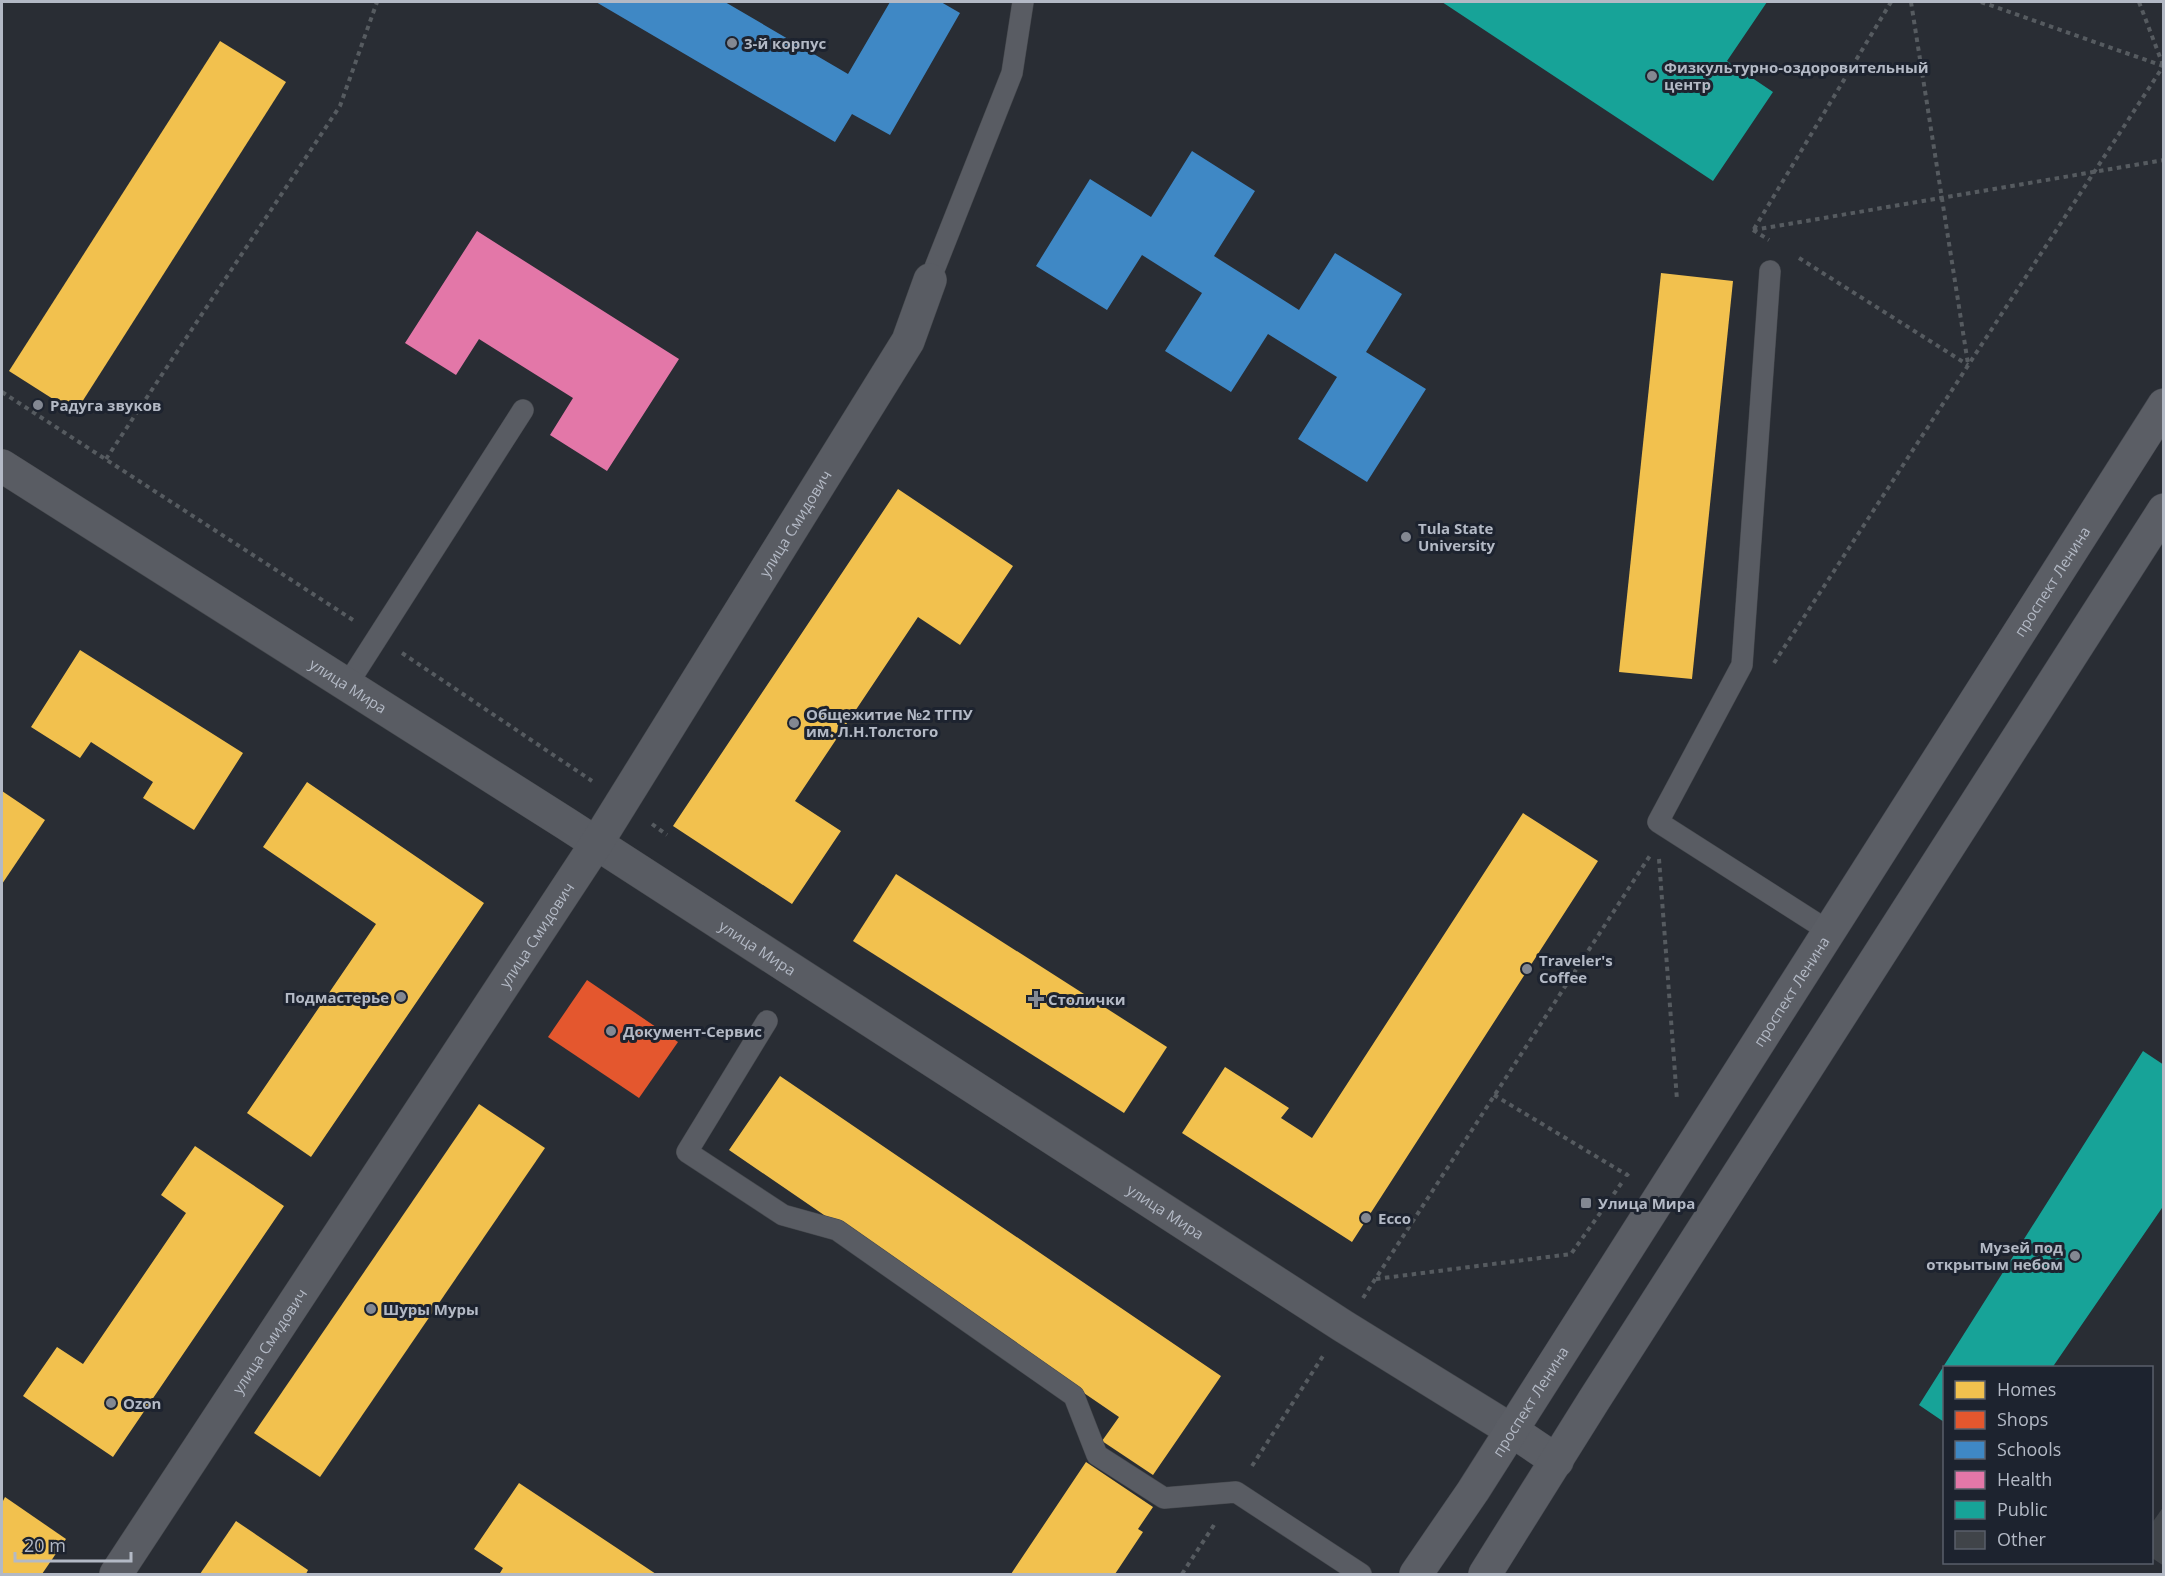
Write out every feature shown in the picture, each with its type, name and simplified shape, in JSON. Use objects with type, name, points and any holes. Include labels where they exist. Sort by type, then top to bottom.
[{"type":"main road","name":"проспект Ленина","points":[[1416,1575],[1473,1491],[1830,932],[2163,405]]},
{"type":"main road","points":[[1485,1575],[2163,510]]},
{"type":"main road","points":[[1511,1430],[1557,1461]]},
{"type":"street","name":"улица Смидович","points":[[116,1575],[596,844],[908,341],[930,280]]},
{"type":"street","name":"улица Мира","points":[[2,466],[596,844],[1343,1326],[1511,1430]]},
{"type":"lane","points":[[930,280],[1012,73],[1023,2]]},
{"type":"lane","points":[[1770,271],[1742,665],[1658,822],[1830,932]]},
{"type":"lane","points":[[347,685],[523,410]]},
{"type":"lane","points":[[767,1021],[687,1152],[783,1215],[837,1230],[1074,1396],[1097,1455],[1164,1498],[1236,1492],[1361,1575]]},
{"type":"path","points":[[106,459],[340,106],[377,2]]},
{"type":"path","points":[[1754,230],[1891,2]]},
{"type":"path","points":[[1792,255],[1968,365],[1911,2]]},
{"type":"path","points":[[1981,2],[2163,66],[2139,2]]},
{"type":"path","points":[[1754,230],[2163,160]]},
{"type":"path","points":[[1754,230],[1773,242]]},
{"type":"path","points":[[2,392],[378,637],[592,781]]},
{"type":"path","points":[[1659,855],[1677,1099],[1671,1109]]},
{"type":"path","points":[[1494,1095],[1628,1175]]},
{"type":"path","points":[[1375,1279],[1570,1254],[1634,1166]]},
{"type":"building: Homes","points":[[220,41],[286,82],[75,413],[9,371]]},
{"type":"building: Homes","points":[[1661,273],[1733,281],[1692,679],[1619,672]]},
{"type":"building: Homes","name":"Общежитие №2 ТГПУ им. Л.Н.Толстого","points":[[898,489],[1013,566],[960,645],[918,617],[795,801],[841,831],[792,904],[673,826]]},
{"type":"building: Homes","points":[[80,650],[243,753],[194,830],[143,798],[153,782],[91,742],[80,758],[31,727]]},
{"type":"building: Homes","points":[[307,782],[484,903],[311,1157],[247,1113],[376,924],[263,847]]},
{"type":"building: Homes","points":[[2,791],[45,820],[2,884]]},
{"type":"building: Homes","points":[[1523,813],[1598,861],[1352,1242],[1182,1133],[1225,1067],[1289,1108],[1281,1118],[1312,1138]]},
{"type":"building: Homes","points":[[896,874],[1167,1047],[1124,1113],[853,941]]},
{"type":"building: Homes","points":[[780,1076],[1221,1376],[1153,1475],[1102,1441],[1119,1417],[729,1150]]},
{"type":"building: Homes","points":[[479,1104],[545,1148],[320,1477],[254,1433]]},
{"type":"building: Homes","points":[[195,1146],[284,1206],[113,1457],[23,1396],[57,1347],[83,1364],[186,1213],[161,1195]]},
{"type":"building: Homes","points":[[1086,1462],[1153,1507],[1138,1529],[1143,1532],[1115,1574],[1011,1574]]},
{"type":"building: Homes","points":[[519,1483],[656,1574],[500,1573],[503,1568],[474,1549]]},
{"type":"building: Homes","points":[[5,1497],[66,1539],[42,1574],[2,1574],[2,1503]]},
{"type":"building: Homes","points":[[236,1521],[308,1570],[306,1574],[200,1574]]},
{"type":"building: Shops","points":[[587,980],[678,1042],[639,1098],[548,1037]]},
{"type":"building: Schools","name":"3-й корпус","points":[[596,2],[725,2],[848,74],[890,2],[941,2],[960,13],[890,135],[852,114],[835,142]]},
{"type":"building: Schools","points":[[1192,151],[1255,191],[1214,256],[1299,310],[1335,253],[1402,294],[1366,352],[1426,389],[1367,482],[1298,439],[1337,377],[1268,334],[1231,392],[1165,351],[1202,293],[1142,255],[1107,310],[1036,266],[1090,179],[1151,217]]},
{"type":"building: Health","points":[[477,231],[679,359],[607,471],[550,435],[573,398],[479,339],[456,375],[405,343]]},
{"type":"building: Public","name":"Физкультурно-оздоровительный центр","points":[[1442,2],[1767,2],[1727,61],[1773,92],[1713,181]]},
{"type":"building: Public","points":[[2143,1051],[2164,1065],[2164,1205],[2053,1366],[1944,1366]]},
{"type":"building: Public","points":[[1943,1367],[1943,1421],[1919,1405]]},
{"type":"building: Other","points":[[2164,1506],[2164,1566],[2153,1559],[2153,1522]]},
{"type":"place","name":"3-й корпус","points":[[732,43]]},
{"type":"place","name":"Физкультурно-оздоровительный центр","points":[[1652,76]]},
{"type":"place","name":"Радуга звуков","points":[[38,405]]},
{"type":"place","name":"Tula State University","points":[[1406,537]]},
{"type":"place","name":"Общежитие №2 ТГПУ им. Л.Н.Толстого","points":[[794,723]]},
{"type":"place","name":"Traveler's Coffee","points":[[1527,969]]},
{"type":"place","name":"Подмастерье","points":[[401,997]]},
{"type":"place","name":"Столички","points":[[1036,999]]},
{"type":"place","name":"Документ-Сервис","points":[[611,1031]]},
{"type":"place","name":"Улица Мира","points":[[1586,1203]]},
{"type":"place","name":"Ecco","points":[[1366,1218]]},
{"type":"place","name":"Музей под открытым небом","points":[[2075,1256]]},
{"type":"place","name":"Шуры Муры","points":[[371,1309]]},
{"type":"place","name":"Ozon","points":[[111,1403]]}]
